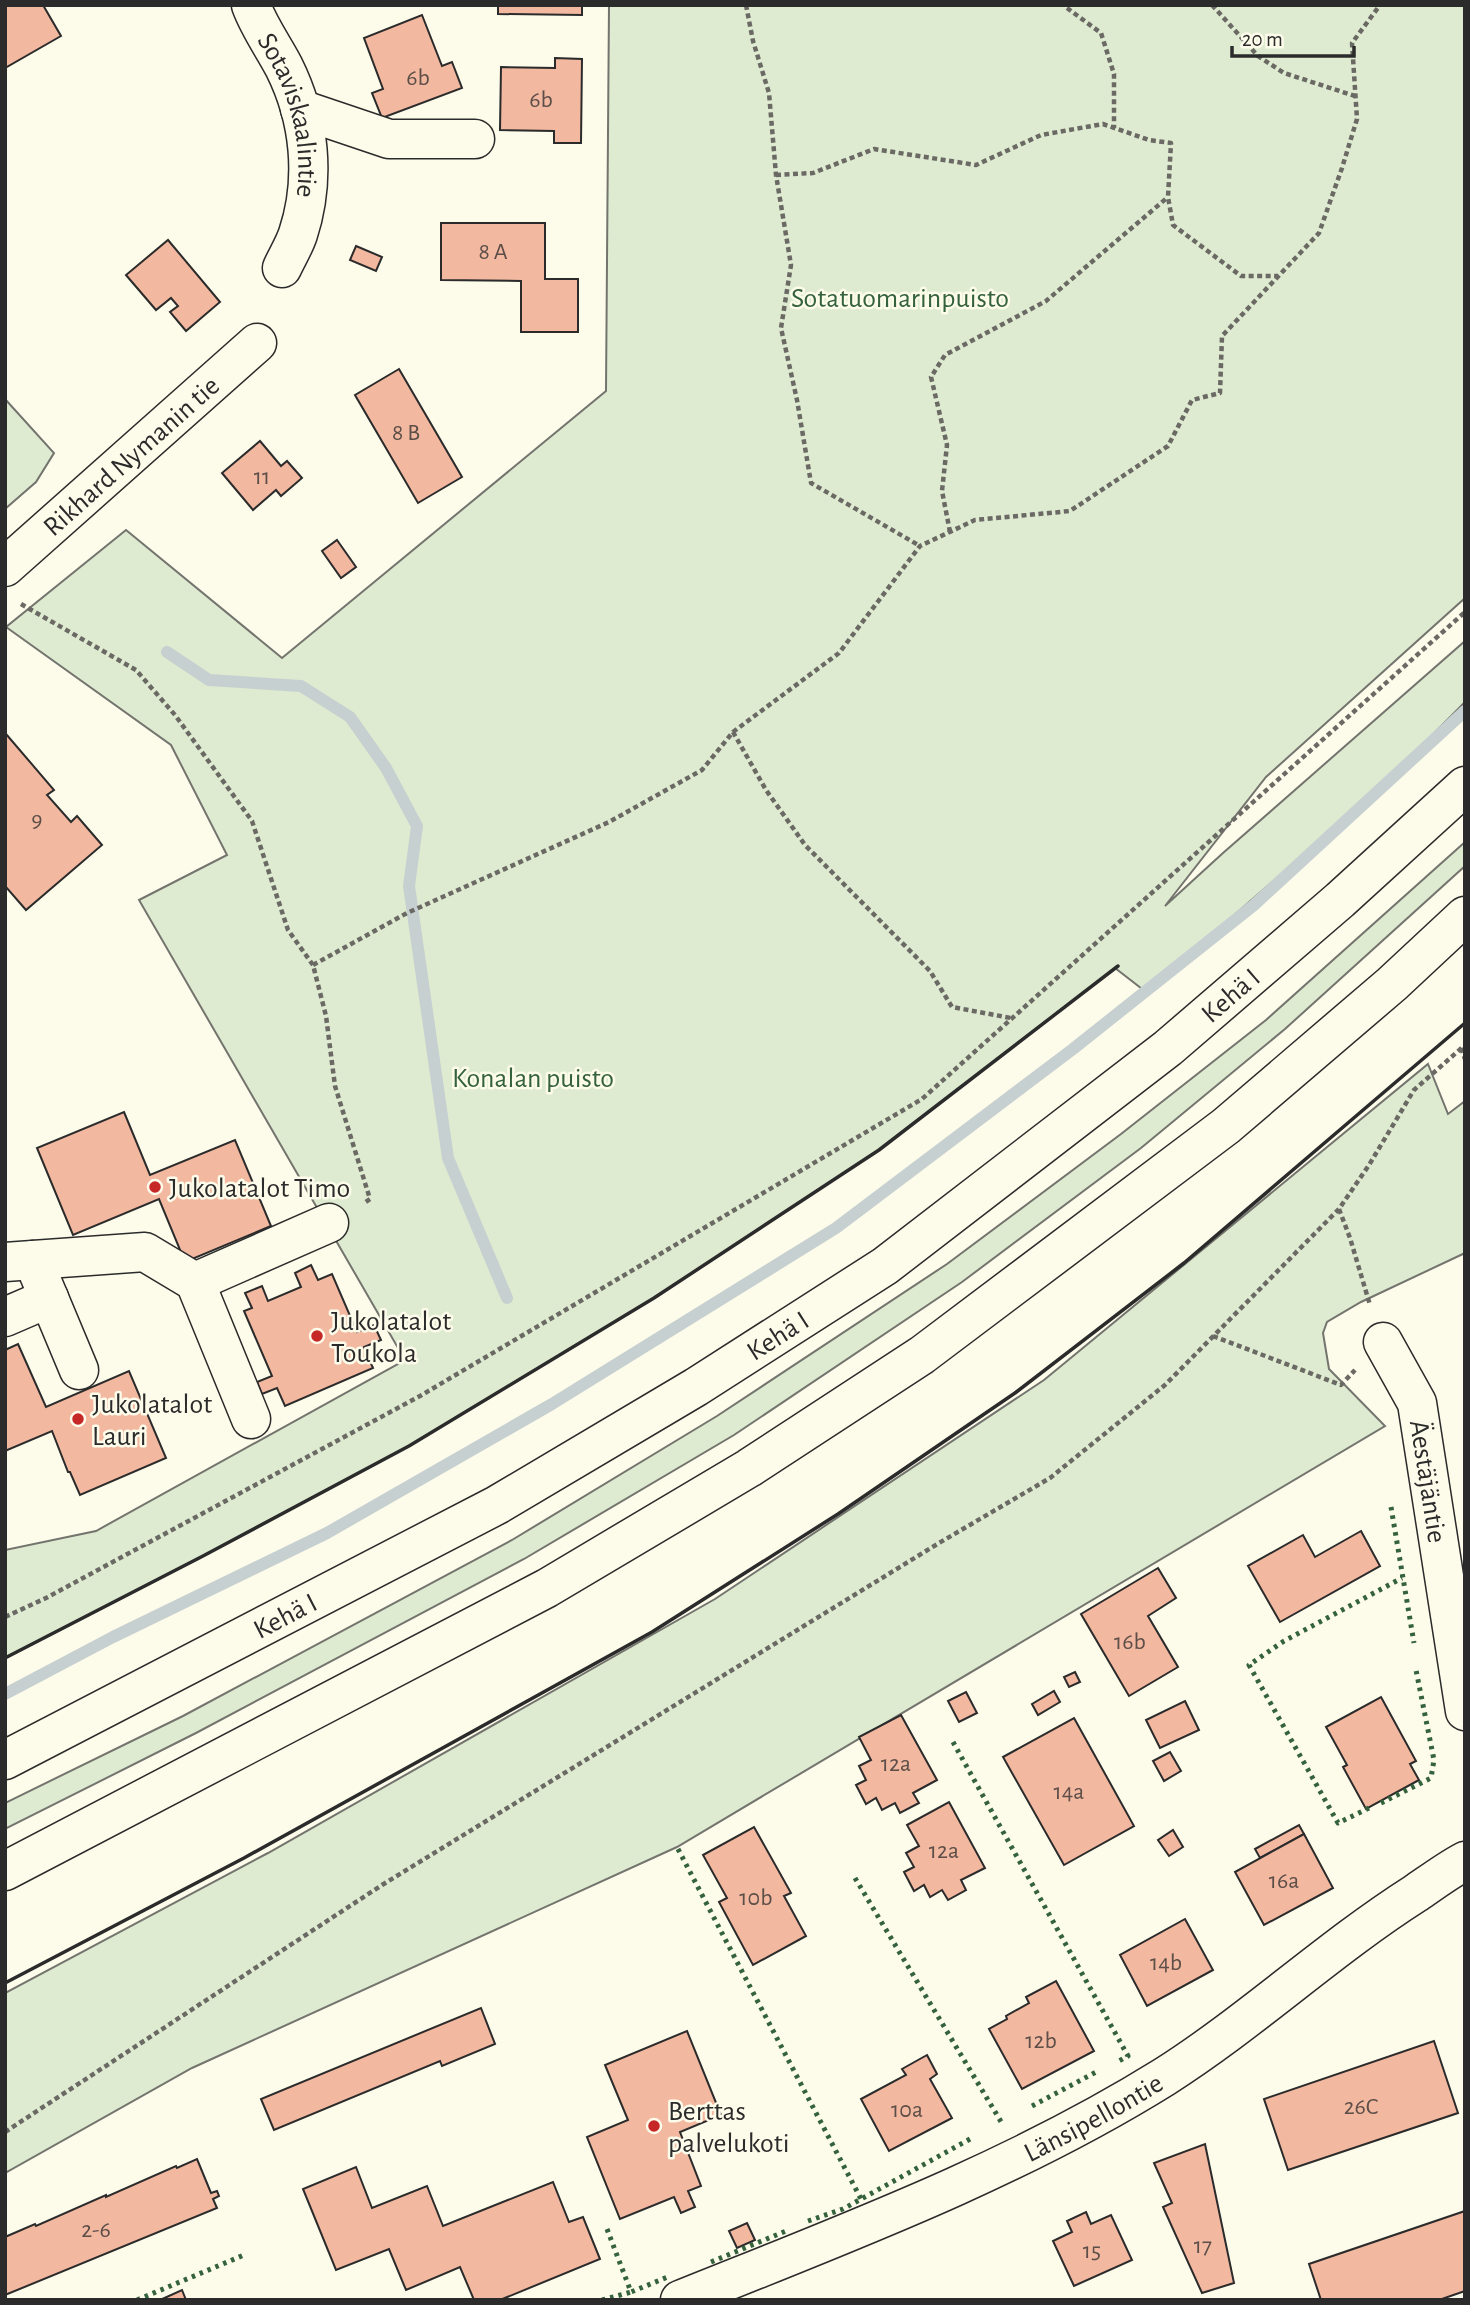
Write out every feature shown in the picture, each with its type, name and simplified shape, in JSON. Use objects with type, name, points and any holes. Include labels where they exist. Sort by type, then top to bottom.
[{"type":"main road","name":"Sotaviskaalintie","points":[[251,5],[283,66],[300,109],[306,134],[308,187],[297,237],[282,268]]},
{"type":"main road","points":[[300,109],[389,139],[475,139]]},
{"type":"main road","name":"Rikhard Nymanin tie","points":[[11,584],[257,344]]},
{"type":"main road","name":"Kehä I","points":[[5,1760],[497,1505],[696,1387],[885,1266],[1167,1048],[1340,900],[1465,786]]},
{"type":"main road","points":[[5,1871],[547,1587],[749,1468],[922,1355],[1226,1126],[1392,984],[1465,916]]},
{"type":"main road","points":[[195,1282],[329,1223]]},
{"type":"main road","points":[[19,1261],[145,1252],[195,1282],[251,1419]]},
{"type":"main road","points":[[19,1261],[49,1298],[79,1370]]},
{"type":"main road","points":[[5,1317],[49,1298]]},
{"type":"main road","name":"Äestäjäntie","points":[[1383,1342],[1418,1403],[1465,1711]]},
{"type":"main road","name":"Länsipellontie","points":[[680,2300],[887,2216],[1035,2150],[1127,2099],[1198,2055],[1375,1919],[1465,1861]]},
{"type":"path","points":[[746,5],[753,41],[769,93],[776,175],[791,265],[781,328],[811,483],[920,546]]},
{"type":"path","points":[[1212,5],[1258,56],[1284,74],[1355,96]]},
{"type":"path","points":[[313,965],[407,913],[609,822],[702,770],[733,732],[839,653],[920,546],[975,520],[1070,511],[1168,446],[1192,400],[1220,393],[1222,336],[1319,233],[1357,119],[1352,43],[1380,5]]},
{"type":"path","points":[[1067,8],[1101,33],[1114,74],[1114,128]]},
{"type":"path","points":[[776,175],[813,173],[874,149],[976,165],[1041,135],[1103,124],[1149,140],[1171,144],[1168,197],[1173,225],[1241,276],[1279,276]]},
{"type":"path","points":[[950,531],[942,491],[947,445],[930,377],[945,355],[1046,300],[1168,197]]},
{"type":"path","points":[[11,584],[136,670],[175,715],[252,821],[288,930],[313,965],[326,1016],[335,1086],[370,1199],[329,1223]]},
{"type":"path","points":[[5,1617],[46,1598],[421,1396],[922,1099],[1465,612]]},
{"type":"path","points":[[733,732],[766,790],[805,845],[930,971],[952,1006],[1011,1018]]},
{"type":"path","points":[[1463,1047],[1465,1059]]},
{"type":"path","points":[[5,2132],[382,1885],[1050,1478],[1165,1385],[1339,1209],[1414,1090],[1463,1047]]},
{"type":"path","points":[[1339,1209],[1383,1342]]},
{"type":"path","points":[[1213,1336],[1341,1385]]},
{"type":"green space","points":[[609,5],[1465,5],[1465,598],[1266,777],[1165,906],[1465,641],[1465,702],[1349,814],[1146,992],[1115,968],[879,1150],[654,1298],[409,1446],[5,1658],[5,1550],[96,1531],[405,1360],[139,900],[227,855],[171,745],[6,627],[126,530],[282,658],[606,391]]},
{"type":"green space","points":[[5,399],[54,453],[36,482],[5,509]]},
{"type":"green space","points":[[1465,842],[1465,866],[1285,1029],[1141,1148],[962,1282],[734,1435],[524,1559],[196,1733],[5,1829],[5,1803],[183,1716],[512,1540],[717,1416],[947,1264],[1121,1134],[1266,1020]]},
{"type":"green space","points":[[1428,1064],[1448,1114],[1465,1101],[1465,1253],[1361,1302],[1327,1322],[1323,1333],[1329,1369],[1385,1426],[677,1847],[192,2068],[5,2173],[5,1993],[268,1853],[715,1599],[1044,1380]]},
{"type":"building","points":[[43,5],[61,36],[5,68],[5,6]]},
{"type":"building","points":[[498,5],[582,5],[582,15],[498,14]]},
{"type":"building","points":[[422,15],[442,66],[452,62],[462,88],[382,118],[372,93],[383,89],[364,38]]},
{"type":"building","points":[[555,58],[582,59],[581,143],[554,143],[554,131],[500,130],[501,67],[555,68]]},
{"type":"building","points":[[441,223],[545,223],[545,279],[578,279],[578,332],[521,332],[521,281],[441,280]]},
{"type":"building","points":[[168,240],[220,302],[186,331],[170,312],[178,306],[171,298],[156,310],[126,275]]},
{"type":"building","points":[[356,246],[382,257],[376,271],[350,260]]},
{"type":"building","points":[[399,369],[462,477],[418,503],[355,395]]},
{"type":"building","points":[[260,441],[281,466],[287,461],[302,478],[281,496],[276,490],[253,510],[222,473]]},
{"type":"building","points":[[337,540],[356,567],[341,578],[322,551]]},
{"type":"building","points":[[6,734],[54,790],[47,795],[71,822],[77,816],[102,845],[26,910],[5,886]]},
{"type":"building","name":"Jukolatalot Timo","points":[[124,1112],[150,1175],[235,1140],[271,1226],[185,1262],[159,1199],[73,1235],[37,1148]]},
{"type":"building","name":"Jukolatalot Toukola","points":[[311,1265],[318,1280],[332,1274],[357,1332],[374,1325],[381,1340],[364,1347],[373,1368],[285,1406],[277,1388],[262,1394],[257,1382],[272,1376],[244,1311],[252,1308],[245,1293],[262,1286],[268,1301],[301,1287],[295,1273]]},
{"type":"building","name":"Jukolatalot Lauri","points":[[18,1344],[46,1407],[129,1371],[166,1458],[80,1495],[52,1431],[5,1451],[5,1350]]},
{"type":"building","points":[[1361,1531],[1380,1566],[1280,1622],[1248,1566],[1303,1535],[1315,1557]]},
{"type":"building","points":[[1158,1568],[1176,1598],[1148,1616],[1178,1667],[1129,1696],[1081,1614]]},
{"type":"building","points":[[1075,1672],[1080,1682],[1069,1687],[1064,1677]]},
{"type":"building","points":[[1054,1691],[1060,1702],[1038,1715],[1032,1704]]},
{"type":"building","points":[[966,1692],[977,1713],[959,1722],[948,1701]]},
{"type":"building","points":[[1381,1697],[1416,1761],[1410,1764],[1419,1780],[1366,1809],[1343,1767],[1347,1765],[1326,1727]]},
{"type":"building","points":[[1185,1701],[1199,1730],[1160,1748],[1146,1720]]},
{"type":"building","points":[[901,1715],[937,1780],[913,1793],[919,1803],[900,1813],[895,1803],[882,1810],[876,1798],[866,1804],[856,1785],[866,1780],[859,1766],[871,1760],[859,1737]]},
{"type":"building","points":[[1074,1718],[1134,1826],[1064,1865],[1003,1757]]},
{"type":"building","points":[[1170,1752],[1181,1771],[1164,1781],[1153,1761]]},
{"type":"building","points":[[949,1802],[985,1868],[961,1880],[966,1890],[948,1900],[942,1890],[930,1897],[924,1885],[914,1891],[904,1872],[914,1867],[906,1853],[919,1846],[907,1825]]},
{"type":"building","points":[[1299,1825],[1304,1834],[1260,1858],[1255,1849]]},
{"type":"building","points":[[754,1827],[791,1893],[784,1896],[806,1936],[753,1965],[719,1902],[727,1898],[703,1855]]},
{"type":"building","points":[[1173,1830],[1183,1847],[1169,1856],[1158,1840]]},
{"type":"building","points":[[1304,1834],[1333,1888],[1264,1925],[1235,1872]]},
{"type":"building","points":[[1185,1919],[1213,1970],[1147,2006],[1120,1955]]},
{"type":"building","points":[[1056,1981],[1094,2051],[1022,2089],[989,2029],[1029,2003],[1026,1997]]},
{"type":"building","points":[[481,2008],[495,2044],[442,2066],[440,2061],[274,2130],[261,2099]]},
{"type":"building","name":"Berttas palvelukoti","points":[[687,2031],[721,2115],[680,2132],[701,2186],[688,2191],[695,2207],[681,2213],[674,2197],[620,2219],[587,2137],[628,2120],[605,2065]]},
{"type":"building","points":[[1434,2041],[1458,2113],[1288,2170],[1264,2099]]},
{"type":"building","points":[[927,2055],[937,2074],[930,2079],[952,2118],[889,2151],[861,2099],[906,2075],[902,2069]]},
{"type":"building","points":[[1205,2144],[1234,2283],[1202,2293],[1163,2207],[1172,2203],[1154,2163]]},
{"type":"building","points":[[197,2159],[211,2193],[217,2191],[219,2196],[213,2199],[217,2208],[5,2295],[5,2237]]},
{"type":"building","points":[[356,2167],[372,2208],[427,2186],[443,2226],[553,2182],[569,2222],[583,2217],[600,2259],[500,2300],[474,2300],[460,2267],[406,2290],[389,2249],[336,2270],[303,2189]]},
{"type":"building","points":[[1465,2211],[1465,2291],[1439,2300],[1321,2300],[1309,2264]]},
{"type":"building","points":[[1086,2212],[1091,2224],[1111,2215],[1132,2260],[1074,2286],[1053,2241],[1072,2232],[1067,2221]]},
{"type":"building","points":[[747,2223],[755,2240],[737,2248],[729,2231]]},
{"type":"building","points":[[182,2290],[186,2300],[160,2300]]},
{"type":"waterway","points":[[167,652],[209,680],[301,686],[350,717],[386,768],[417,826],[409,886],[448,1158],[507,1298]]},
{"type":"waterway","points":[[5,1694],[113,1637],[327,1533],[552,1404],[836,1228],[1073,1049],[1254,905],[1465,711]]},
{"type":"hedge","points":[[1391,1507],[1414,1643]]},
{"type":"hedge","points":[[1369,1808],[1338,1823],[1249,1665],[1284,1641],[1402,1578]]},
{"type":"hedge","points":[[1381,1803],[1431,1778],[1434,1760],[1416,1670]]},
{"type":"hedge","points":[[953,1742],[1128,2056],[1119,2061]]},
{"type":"hedge","points":[[678,1849],[861,2199]]},
{"type":"hedge","points":[[855,1878],[1003,2125]]},
{"type":"hedge","points":[[1032,2106],[1098,2071]]},
{"type":"hedge","points":[[808,2221],[843,2209],[970,2139]]},
{"type":"hedge","points":[[607,2229],[631,2292],[670,2276]]},
{"type":"hedge","points":[[711,2262],[786,2231]]},
{"type":"hedge","points":[[137,2300],[244,2255]]},
{"type":"hedge","points":[[602,2300],[631,2292]]},
{"type":"wall","points":[[5,1658],[409,1446],[654,1298],[879,1150],[1118,966]]},
{"type":"wall","points":[[5,1983],[244,1858],[652,1632],[838,1514],[1015,1393],[1184,1263],[1465,1023]]},
{"type":"place","name":"Jukolatalot Timo","points":[[155,1187]]},
{"type":"place","name":"Jukolatalot Toukola","points":[[317,1336]]},
{"type":"place","name":"Jukolatalot Lauri","points":[[78,1419]]},
{"type":"place","name":"Berttas palvelukoti","points":[[654,2126]]},
{"type":"park label","name":"Sotatuomarinpuisto","points":[[900,297]]},
{"type":"park label","name":"Konalan puisto","points":[[533,1077]]}]
